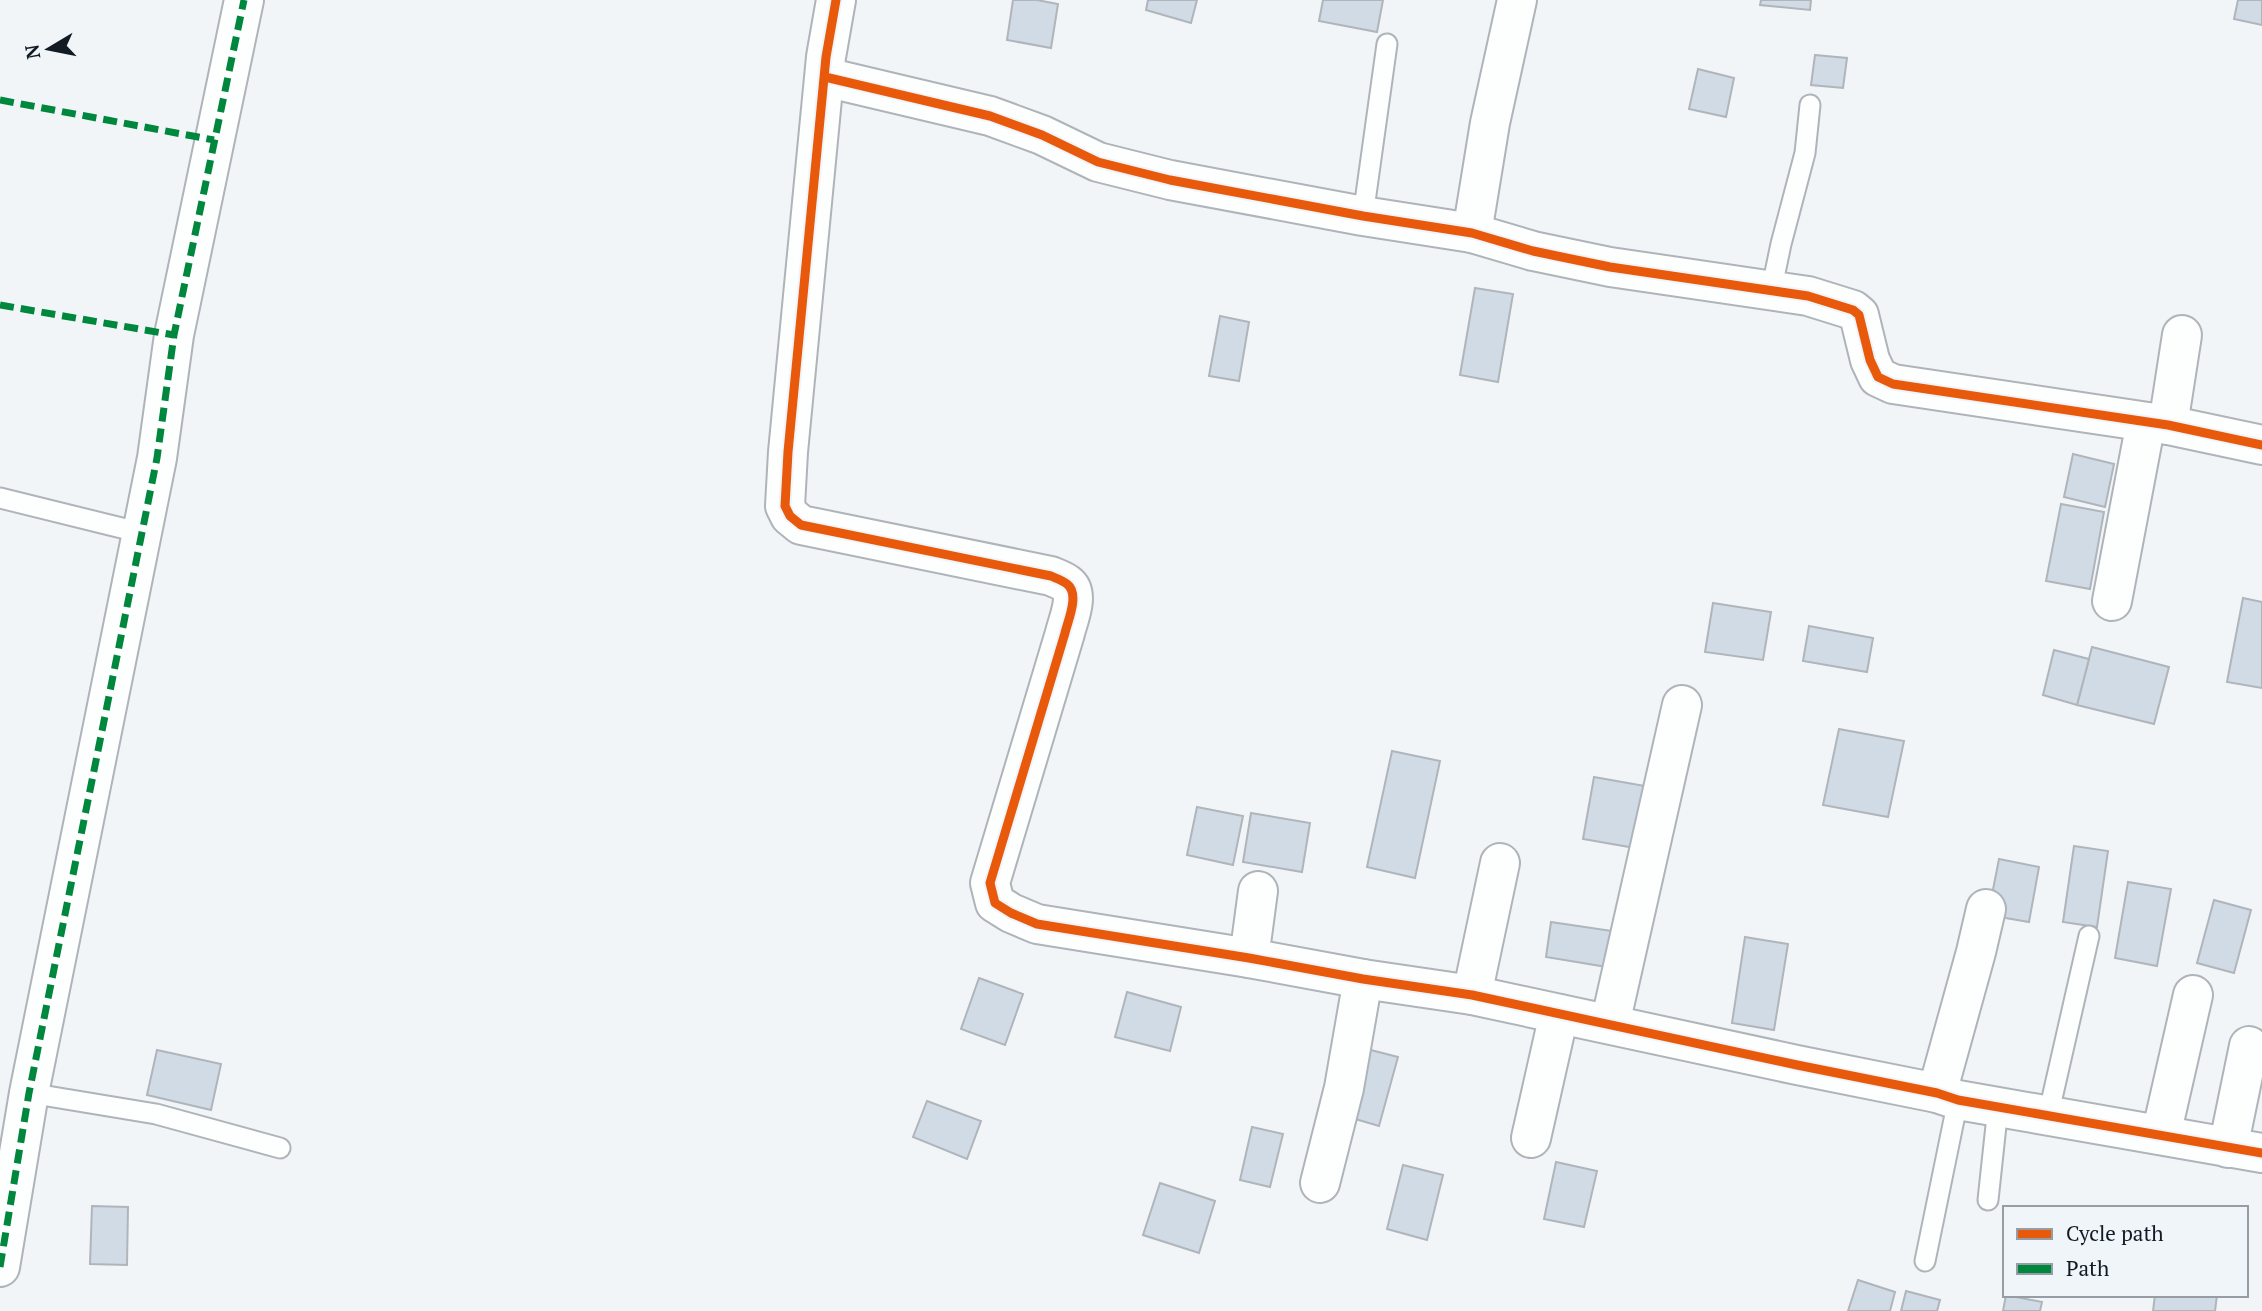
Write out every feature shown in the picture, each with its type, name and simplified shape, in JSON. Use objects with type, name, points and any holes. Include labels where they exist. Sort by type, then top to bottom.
[{"type":"street","points":[[0,1267],[29,1093],[142,533],[174,335],[244,0]]},
{"type":"street","points":[[836,0],[825,77],[785,506],[790,516],[801,525],[1051,576],[1067,584],[1072,591],[1073,600],[1065,633],[990,883],[995,903],[1037,924],[1472,995],[1998,1107],[2245,1150],[2249,1046]]},
{"type":"street","points":[[1472,233],[1490,122],[1517,0]]},
{"type":"street","points":[[825,77],[990,116],[1042,135],[1098,162],[1170,180],[1472,233],[1533,251],[1610,267],[1808,296],[1853,310],[1859,315],[1870,360],[1878,377],[1893,384],[2157,424],[2262,445]]},
{"type":"street","points":[[2112,601],[2182,335]]},
{"type":"street","points":[[1610,1024],[1682,705]]},
{"type":"street","points":[[1472,995],[1500,863]]},
{"type":"street","points":[[1250,958],[1258,891]]},
{"type":"street","points":[[1948,1096],[1986,909]]},
{"type":"street","points":[[1320,1183],[1344,1088],[1363,979]]},
{"type":"street","points":[[2161,1135],[2193,995]]},
{"type":"street","points":[[1531,1138],[1559,1014]]},
{"type":"lane","points":[[1363,216],[1387,44]]},
{"type":"lane","points":[[1771,292],[1805,153],[1810,105]]},
{"type":"lane","points":[[0,498],[142,533]]},
{"type":"lane","points":[[2048,1116],[2089,936]]},
{"type":"lane","points":[[29,1093],[156,1114],[280,1149]]},
{"type":"lane","points":[[1925,1261],[1948,1096]]},
{"type":"lane","points":[[1988,1200],[1998,1107]]},
{"type":"building","points":[[1013,0],[1037,0],[1058,4],[1051,48],[1007,40]]},
{"type":"building","points":[[1148,0],[1197,0],[1191,23],[1146,10]]},
{"type":"building","points":[[1323,0],[1383,0],[1377,32],[1319,21]]},
{"type":"building","points":[[1761,0],[1811,0],[1810,10],[1760,5]]},
{"type":"building","points":[[2238,0],[2262,0],[2262,25],[2234,19]]},
{"type":"building","points":[[1815,55],[1847,58],[1843,88],[1811,85]]},
{"type":"building","points":[[1698,69],[1734,78],[1726,117],[1689,109]]},
{"type":"building","points":[[1475,288],[1513,294],[1498,382],[1460,375]]},
{"type":"building","points":[[1220,316],[1249,322],[1239,381],[1209,376]]},
{"type":"building","points":[[2073,454],[2114,464],[2105,507],[2064,497]]},
{"type":"building","points":[[2061,504],[2104,512],[2090,589],[2046,581]]},
{"type":"building","points":[[2243,598],[2262,602],[2262,688],[2227,682]]},
{"type":"building","points":[[1713,603],[1771,612],[1763,660],[1705,652]]},
{"type":"building","points":[[1809,626],[1873,638],[1867,672],[1803,661]]},
{"type":"building","points":[[2092,647],[2169,667],[2154,724],[2077,705]]},
{"type":"building","points":[[2054,650],[2089,659],[2077,705],[2043,695]]},
{"type":"building","points":[[1839,729],[1904,741],[1888,817],[1823,805]]},
{"type":"building","points":[[1392,751],[1440,761],[1415,878],[1367,867]]},
{"type":"building","points":[[1594,777],[1645,786],[1635,848],[1583,839]]},
{"type":"building","points":[[1197,807],[1243,816],[1233,865],[1187,855]]},
{"type":"building","points":[[1251,813],[1310,823],[1302,872],[1243,862]]},
{"type":"building","points":[[2074,846],[2108,851],[2097,927],[2063,922]]},
{"type":"building","points":[[1999,859],[2039,867],[2029,922],[1988,915]]},
{"type":"building","points":[[2128,882],[2171,889],[2157,966],[2115,958]]},
{"type":"building","points":[[2214,900],[2251,910],[2234,973],[2197,963]]},
{"type":"building","points":[[1551,922],[1619,932],[1613,968],[1546,957]]},
{"type":"building","points":[[1745,937],[1788,944],[1774,1030],[1732,1023]]},
{"type":"building","points":[[979,978],[1023,994],[1005,1045],[961,1029]]},
{"type":"building","points":[[1127,992],[1181,1007],[1170,1051],[1115,1037]]},
{"type":"building","points":[[1363,1048],[1398,1057],[1379,1126],[1345,1116]]},
{"type":"building","points":[[157,1050],[221,1064],[211,1110],[147,1095]]},
{"type":"building","points":[[927,1101],[981,1121],[967,1159],[913,1137]]},
{"type":"building","points":[[1252,1127],[1283,1134],[1270,1187],[1240,1180]]},
{"type":"building","points":[[1556,1162],[1597,1171],[1584,1227],[1544,1219]]},
{"type":"building","points":[[1403,1165],[1443,1175],[1427,1240],[1387,1229]]},
{"type":"building","points":[[1160,1183],[1215,1201],[1199,1253],[1143,1235]]},
{"type":"building","points":[[92,1206],[128,1207],[127,1265],[90,1264]]},
{"type":"building","points":[[1858,1280],[1895,1292],[1890,1311],[1848,1311]]},
{"type":"building","points":[[1906,1291],[1940,1300],[1937,1311],[1901,1311]]},
{"type":"building","points":[[2006,1297],[2042,1302],[2040,1311],[2003,1311]]},
{"type":"building","points":[[2155,1297],[2217,1297],[2215,1311],[2153,1311]]},
{"type":"marked path","points":[[0,1267],[29,1093],[157,458],[174,335],[244,0]]},
{"type":"marked path","points":[[0,100],[214,140]]},
{"type":"marked path","points":[[0,305],[174,335]]},
{"type":"cycle path","points":[[836,0],[826,57],[785,506],[790,516],[801,525],[1051,576],[1071,588],[1073,600],[1070,614],[990,883],[995,903],[1037,924],[1472,995],[1937,1093],[1958,1100],[2262,1153]]},
{"type":"cycle path","points":[[825,77],[990,116],[1042,135],[1098,162],[1170,180],[1472,233],[1533,251],[1610,267],[1808,296],[1853,310],[1859,315],[1870,360],[1878,377],[1893,384],[2168,425],[2262,445]]}]
